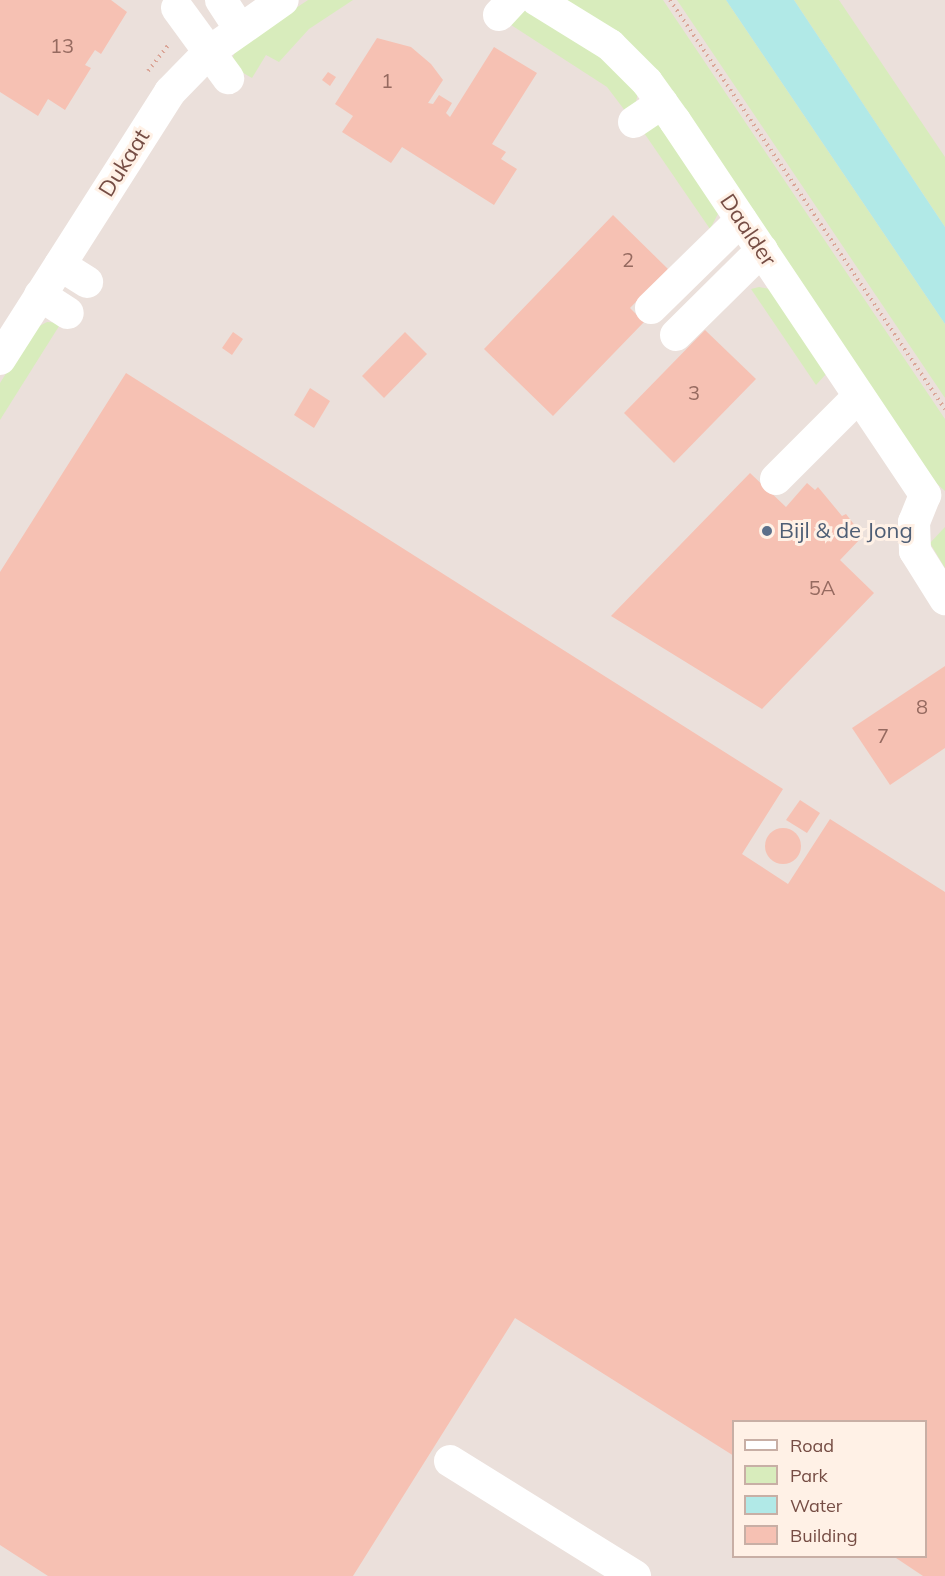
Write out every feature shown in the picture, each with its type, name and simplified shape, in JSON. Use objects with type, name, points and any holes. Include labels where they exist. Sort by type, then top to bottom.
[{"type":"street","points":[[221,0],[240,29]]},
{"type":"street","name":"Dukaat","points":[[0,359],[165,99],[209,52],[283,0]]},
{"type":"street","name":"Daalder","points":[[537,0],[610,45],[630,62],[662,103],[859,396],[935,501],[914,522],[915,551],[945,599]]},
{"type":"street","points":[[177,8],[228,78]]},
{"type":"street","points":[[634,122],[662,103]]},
{"type":"street","points":[[651,308],[741,220]]},
{"type":"street","points":[[676,335],[762,250]]},
{"type":"street","points":[[60,265],[87,282]]},
{"type":"street","points":[[40,295],[68,313]]},
{"type":"street","points":[[776,479],[859,396]]},
{"type":"street","points":[[450,1461],[635,1576]]},
{"type":"path","points":[[670,0],[945,409]]},
{"type":"shaded area","points":[[0,0],[945,0],[945,1576],[0,1576]]},
{"type":"green space","points":[[308,0],[353,0],[309,29],[279,62],[266,55],[252,78],[238,70],[232,59],[237,47]]},
{"type":"green space","points":[[558,0],[663,0],[945,419],[945,491],[936,483],[664,84]]},
{"type":"green space","points":[[677,0],[726,0],[945,324],[945,398]]},
{"type":"green space","points":[[794,0],[839,0],[945,157],[945,227]]},
{"type":"green space","points":[[526,10],[587,43],[638,92],[636,102],[626,112],[607,87],[508,23]]},
{"type":"green space","points":[[660,124],[719,212],[710,229],[642,130],[647,125]]},
{"type":"green space","points":[[759,287],[775,290],[827,373],[816,385],[751,289]]},
{"type":"green space","points":[[47,322],[61,323],[0,420],[0,383],[34,329]]},
{"type":"green space","points":[[945,527],[945,568],[930,543]]},
{"type":"water","points":[[726,0],[794,0],[945,227],[945,324]]},
{"type":"building","points":[[0,0],[111,0],[127,12],[101,54],[95,50],[85,65],[91,68],[65,110],[48,99],[38,116],[0,92]]},
{"type":"building","points":[[377,38],[411,47],[431,64],[443,80],[428,103],[433,104],[439,95],[452,103],[446,113],[450,117],[494,47],[537,73],[492,144],[506,152],[501,159],[517,169],[494,205],[402,147],[391,163],[342,132],[353,116],[335,104]]},
{"type":"building","points":[[328,72],[336,77],[330,86],[322,80]]},
{"type":"building","points":[[613,215],[668,269],[630,308],[644,322],[553,416],[484,349]]},
{"type":"building","points":[[705,330],[756,379],[674,463],[624,413]]},
{"type":"building","points":[[233,332],[243,339],[232,355],[222,348]]},
{"type":"building","points":[[405,332],[427,354],[384,398],[362,376]]},
{"type":"building","points":[[126,373],[783,789],[742,854],[788,884],[830,819],[945,892],[945,1576],[923,1576],[896,1558],[927,1558],[927,1420],[732,1420],[732,1455],[515,1318],[353,1576],[48,1576],[0,1545],[0,572]]},
{"type":"building","points":[[310,388],[330,401],[314,428],[294,415]]},
{"type":"building","points":[[750,473],[786,507],[807,483],[815,490],[818,487],[842,516],[846,514],[863,536],[840,560],[874,593],[762,709],[611,616]]},
{"type":"building","points":[[945,666],[945,748],[890,785],[852,728]]},
{"type":"building","points":[[800,800],[820,813],[807,833],[786,820]]},
{"type":"building","points":[[783,828],[796,833],[801,846],[796,859],[783,864],[770,859],[765,846],[770,833]]},
{"type":"place","name":"Bijl & de Jong","points":[[767,531]]}]
